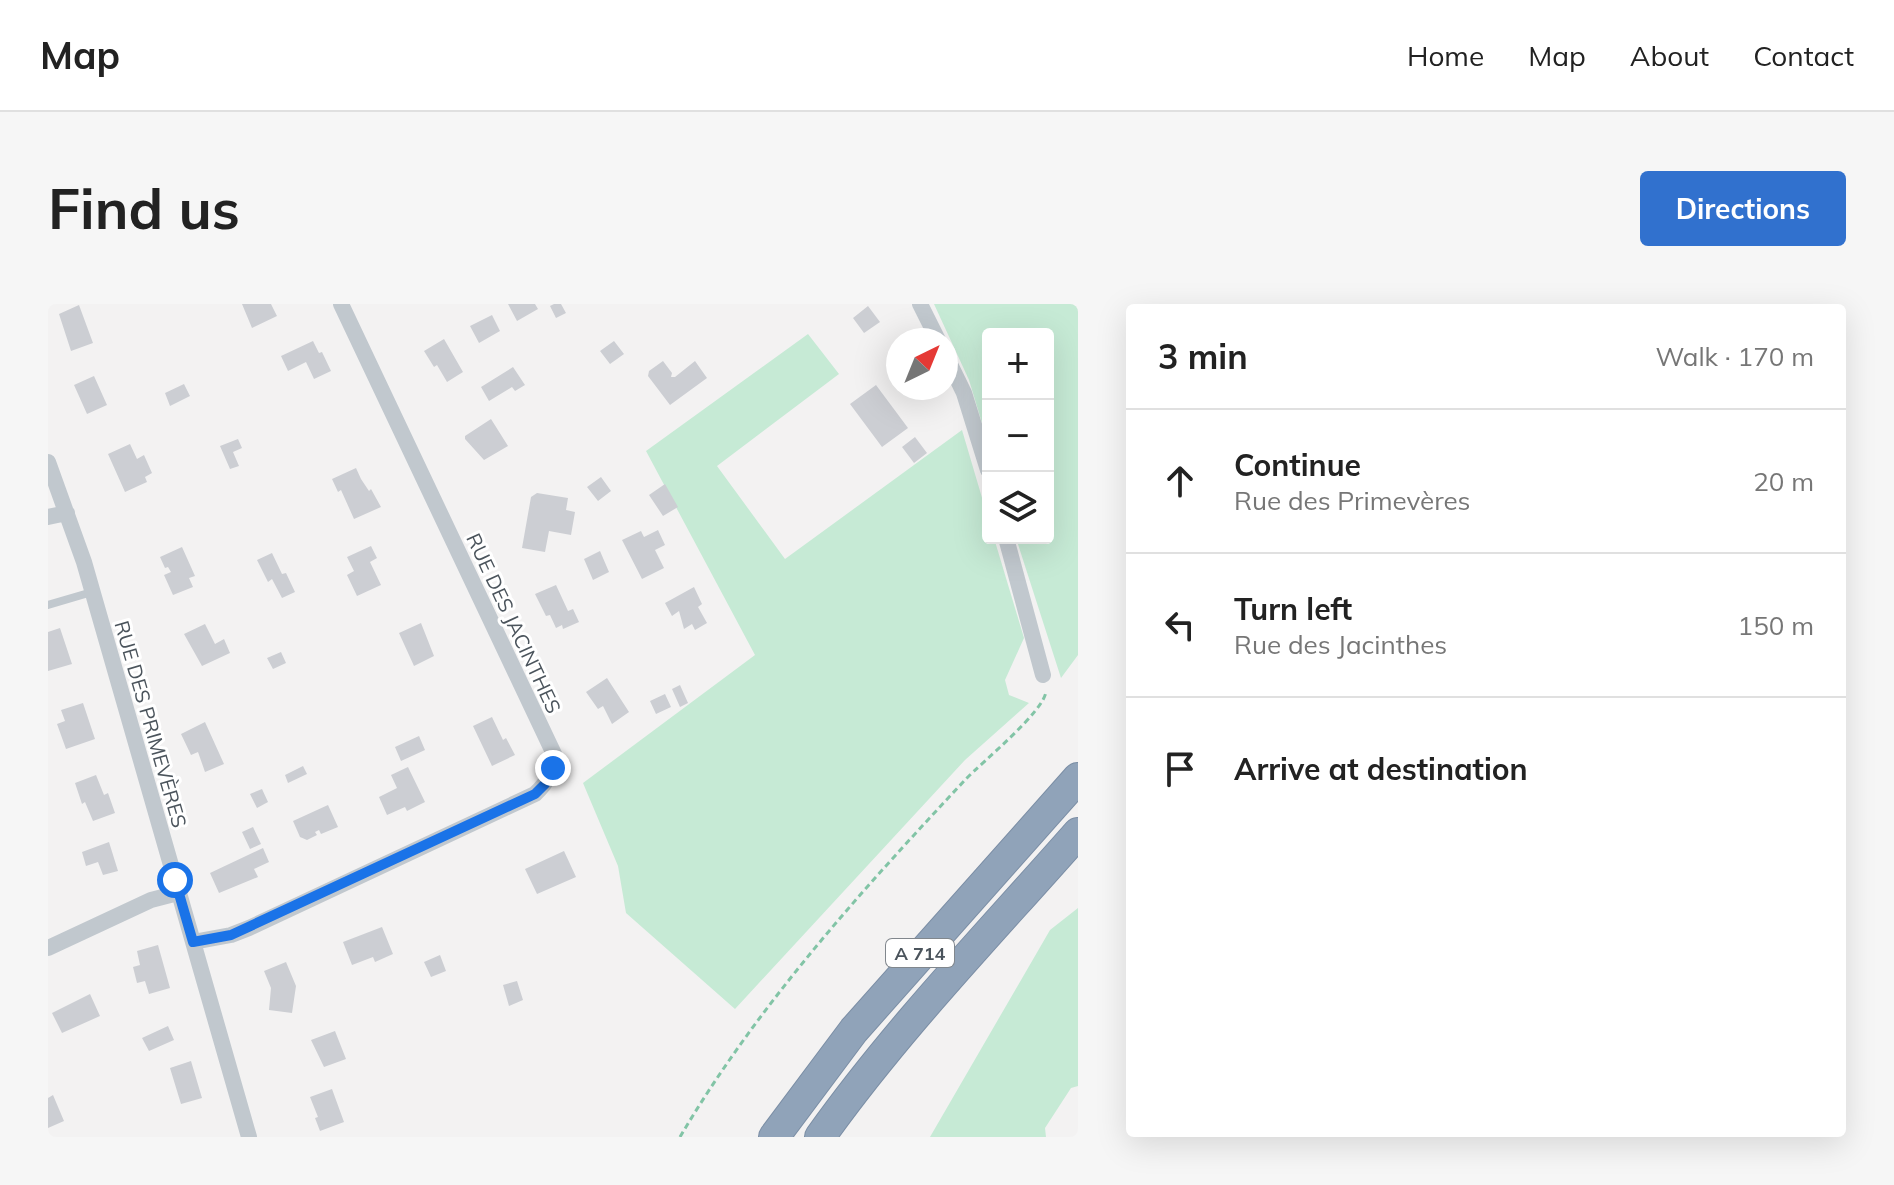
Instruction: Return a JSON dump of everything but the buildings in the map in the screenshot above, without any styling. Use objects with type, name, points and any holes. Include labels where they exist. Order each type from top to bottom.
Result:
[{"type":"highway","name":"A 714","points":[[774,1137],[854,1030],[1078,778]]},
{"type":"highway","name":"A 714","points":[[820,1137],[934,994],[1078,833]]},
{"type":"street","name":"RUE DES JACINTHES","points":[[193,942],[231,935],[249,928],[535,794],[545,784],[553,768],[554,754],[341,304]]},
{"type":"street","points":[[920,304],[932,328]]},
{"type":"street","points":[[958,381],[982,451]]},
{"type":"street","name":"RUE DES PRIMEVÈRES","points":[[48,462],[93,592],[249,1137]]},
{"type":"street","points":[[48,517],[67,513]]},
{"type":"street","points":[[1008,544],[1043,675]]},
{"type":"street","points":[[48,948],[151,900],[178,893]]},
{"type":"lane","points":[[48,605],[93,592]]},
{"type":"path","points":[[680,1137],[750,1032],[845,911],[968,777],[1044,701],[1047,694],[1043,675]]},
{"type":"green space","points":[[934,304],[1078,304],[1078,655],[1061,678],[1018,544],[1054,544],[1054,328],[982,328],[982,423],[958,356],[958,328],[945,328]]},
{"type":"green space","points":[[808,334],[839,374],[717,466],[785,559],[962,430],[982,498],[982,544],[996,544],[1024,638],[1005,680],[1009,695],[1029,703],[965,760],[735,1009],[626,913],[618,866],[583,783],[755,655],[646,451]]},
{"type":"green space","points":[[1078,908],[1078,1086],[1071,1088],[1045,1128],[1046,1137],[930,1137],[1050,930]]},
{"type":"route","points":[[175,880],[193,942],[231,935],[535,794],[545,784],[553,768]]}]
